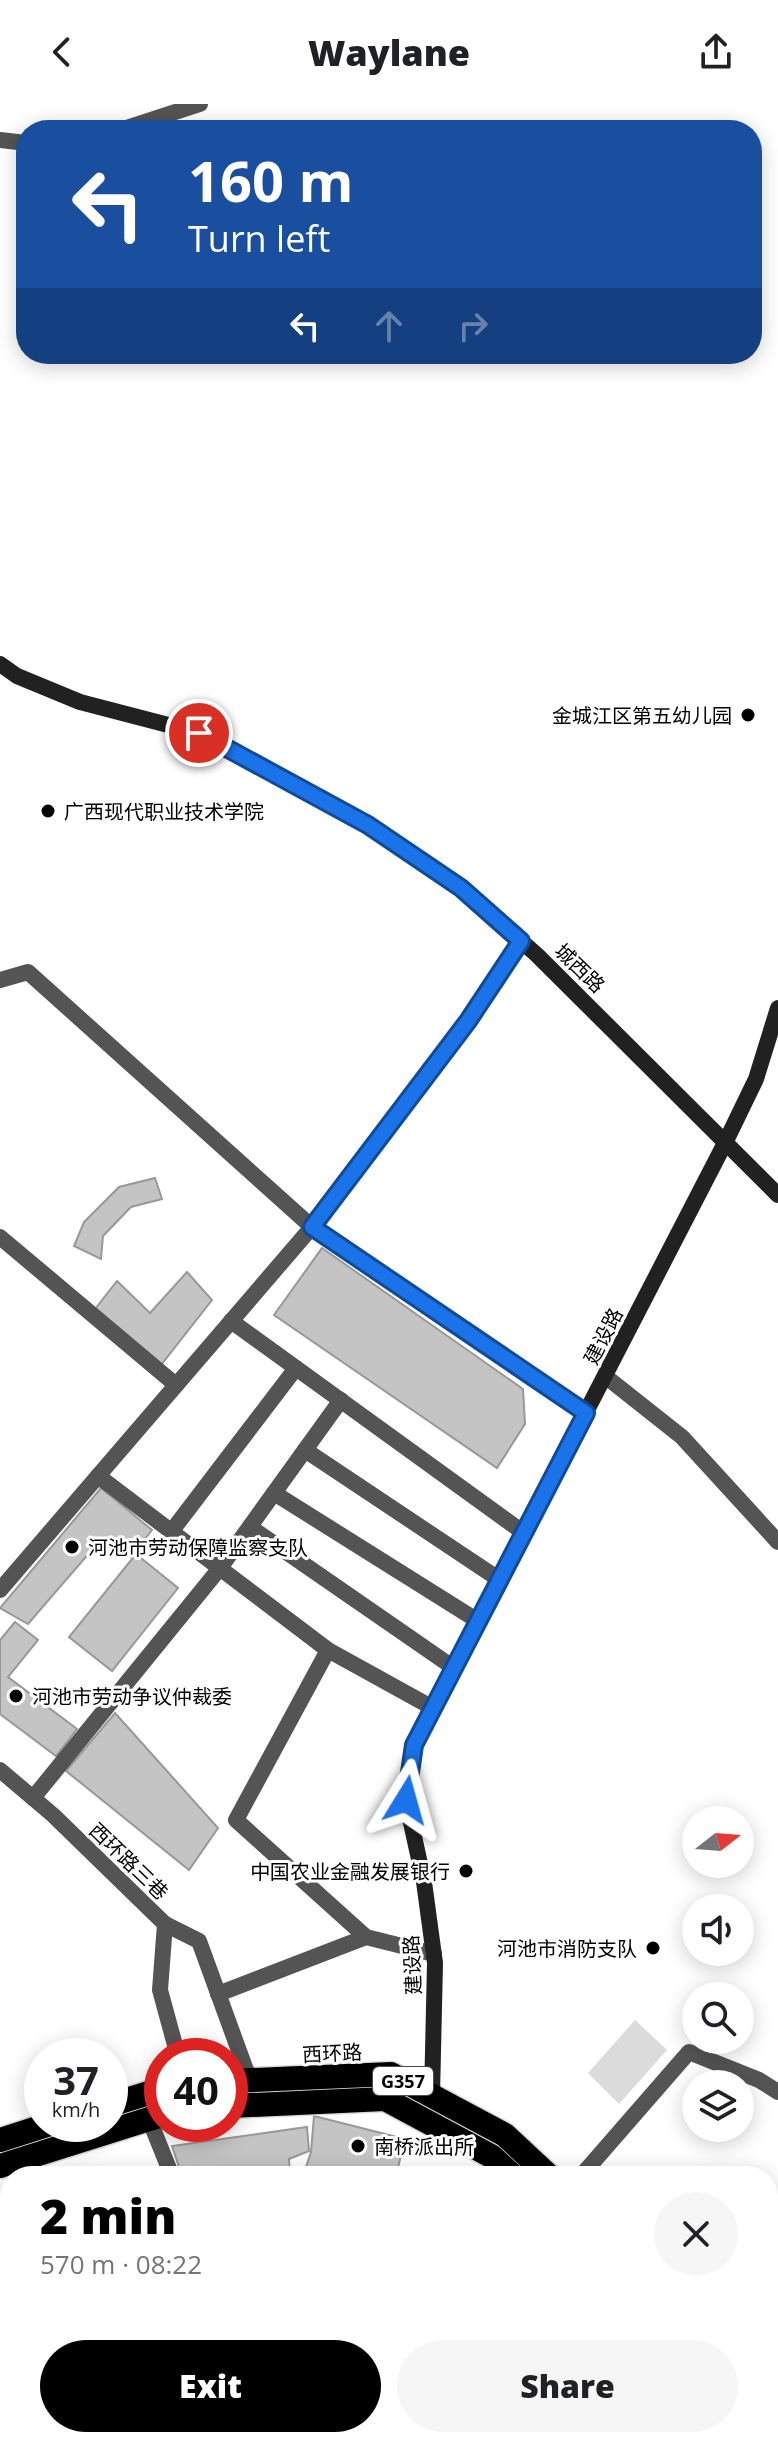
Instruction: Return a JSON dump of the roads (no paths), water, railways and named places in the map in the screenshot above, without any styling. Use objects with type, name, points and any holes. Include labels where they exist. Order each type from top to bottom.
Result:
[{"type":"highway","name":"西环路","points":[[248,2081],[391,2074],[505,2135],[538,2166]]},
{"type":"highway","name":"G357","points":[[248,2105],[385,2099],[491,2156],[502,2166]]},
{"type":"highway","points":[[0,2166],[144,2121]]},
{"type":"highway","points":[[0,2140],[24,2132]]},
{"type":"street","points":[[151,120],[200,104]]},
{"type":"street","name":"城西路","points":[[0,664],[17,676],[80,702],[199,733],[368,825],[461,888],[521,941],[778,1195]]},
{"type":"street","points":[[0,1590],[312,1227],[468,1021],[521,941]]},
{"type":"street","points":[[0,980],[28,972],[312,1227],[586,1413]]},
{"type":"street","name":"建设路","points":[[432,2096],[434,1954],[406,1800],[414,1745],[726,1141],[756,1079],[778,1008]]},
{"type":"street","points":[[2,1243],[176,1385]]},
{"type":"street","points":[[231,1321],[524,1533]]},
{"type":"street","points":[[171,1532],[296,1368]]},
{"type":"street","points":[[605,1376],[682,1437],[778,1542]]},
{"type":"street","points":[[33,1798],[220,1568],[341,1400]]},
{"type":"street","points":[[305,1450],[500,1580]]},
{"type":"street","points":[[98,1476],[328,1650],[433,1708]]},
{"type":"street","points":[[274,1493],[478,1621]]},
{"type":"street","points":[[250,1527],[454,1668]]},
{"type":"street","points":[[328,1650],[236,1820],[366,1937],[434,1954]]},
{"type":"street","name":"西环路三巷","points":[[0,1770],[165,1924],[160,1990],[173,2038]]},
{"type":"street","points":[[165,1924],[199,1941],[218,1994],[229,2038]]},
{"type":"street","points":[[218,1994],[366,1937]]},
{"type":"street","points":[[590,2166],[689,2052],[759,2080],[778,2092]]},
{"type":"street","points":[[163,2142],[169,2166]]},
{"type":"place","name":"金城江区第五幼儿园","points":[[748,715]]},
{"type":"place","name":"广西现代职业技术学院","points":[[48,811]]},
{"type":"place","name":"河池市劳动保障监察支队","points":[[72,1547]]},
{"type":"place","name":"河池市劳动争议仲裁委","points":[[16,1696]]},
{"type":"place","name":"中国农业金融发展银行","points":[[466,1871]]},
{"type":"place","name":"河池市消防支队","points":[[653,1948]]},
{"type":"place","name":"南桥派出所","points":[[358,2146]]}]
